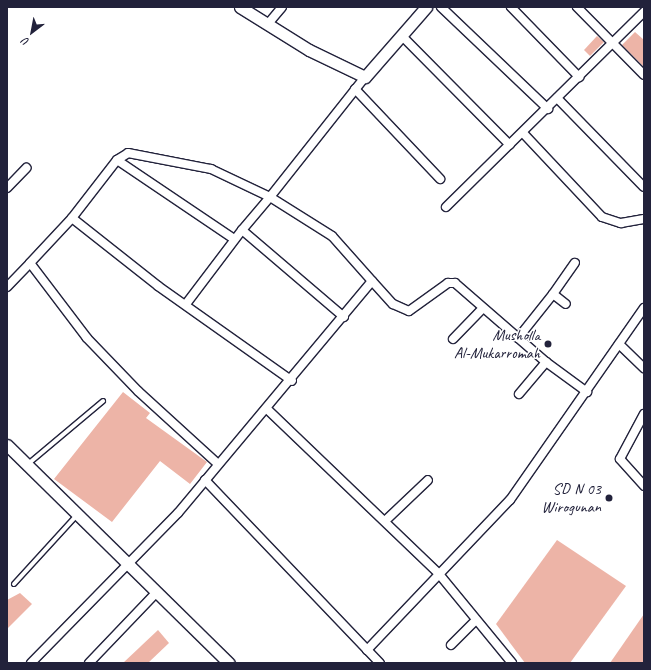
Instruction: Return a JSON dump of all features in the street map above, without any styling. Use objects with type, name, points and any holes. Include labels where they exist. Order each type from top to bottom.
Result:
[{"type":"street","points":[[240,7],[309,50],[365,77]]},
{"type":"street","points":[[267,25],[282,7]]},
{"type":"street","points":[[186,304],[234,239],[272,194],[355,89],[402,36],[425,7]]},
{"type":"street","points":[[441,7],[548,109]]},
{"type":"street","points":[[511,7],[578,77]]},
{"type":"street","points":[[577,7],[644,75]]},
{"type":"street","points":[[446,207],[548,109],[557,98],[644,12]]},
{"type":"street","points":[[402,36],[510,145]]},
{"type":"street","points":[[355,89],[440,179]]},
{"type":"street","points":[[557,98],[644,187]]},
{"type":"street","points":[[523,133],[602,217],[621,223],[644,219]]},
{"type":"street","points":[[7,287],[72,218],[117,160],[128,153],[178,160],[211,169],[272,194],[332,236],[372,281],[401,310],[416,308],[452,282],[546,362],[587,392]]},
{"type":"street","points":[[117,160],[234,239]]},
{"type":"street","points":[[7,188],[26,168]]},
{"type":"street","points":[[72,218],[186,304],[292,381]]},
{"type":"street","points":[[242,230],[344,317]]},
{"type":"street","points":[[30,263],[87,338],[138,391],[218,464]]},
{"type":"street","points":[[518,338],[553,294],[575,263]]},
{"type":"street","points":[[31,663],[131,564],[292,381],[372,281]]},
{"type":"street","points":[[553,294],[566,304]]},
{"type":"street","points":[[454,339],[483,308]]},
{"type":"street","points":[[367,650],[510,500],[643,311]]},
{"type":"street","points":[[619,344],[644,368]]},
{"type":"street","points":[[519,394],[546,362]]},
{"type":"street","points":[[267,409],[439,574],[512,663]]},
{"type":"street","points":[[644,414],[620,459],[644,486]]},
{"type":"street","points":[[7,445],[131,564],[156,593],[229,663]]},
{"type":"street","points":[[205,480],[380,663]]},
{"type":"street","points":[[385,522],[428,480]]},
{"type":"street","points":[[89,663],[156,593]]},
{"type":"street","points":[[451,645],[476,620]]},
{"type":"lane","points":[[27,464],[103,402]]},
{"type":"lane","points":[[14,584],[78,513]]},
{"type":"building","points":[[635,32],[644,40],[644,67],[622,45]]},
{"type":"building","points":[[597,36],[604,42],[590,56],[584,50]]},
{"type":"building","points":[[123,392],[150,413],[146,418],[207,462],[190,484],[160,461],[112,522],[54,479]]},
{"type":"building","points":[[557,540],[626,586],[570,663],[525,663],[496,624]]},
{"type":"building","points":[[20,593],[32,604],[7,629],[7,600]]},
{"type":"building","points":[[644,614],[644,663],[610,663]]},
{"type":"building","points":[[158,630],[169,643],[148,663],[123,663]]},
{"type":"place","name":"Musholla Al-Mukarromah","points":[[548,344]]},
{"type":"place","name":"SD N 03 Wirogunan","points":[[609,498]]}]
